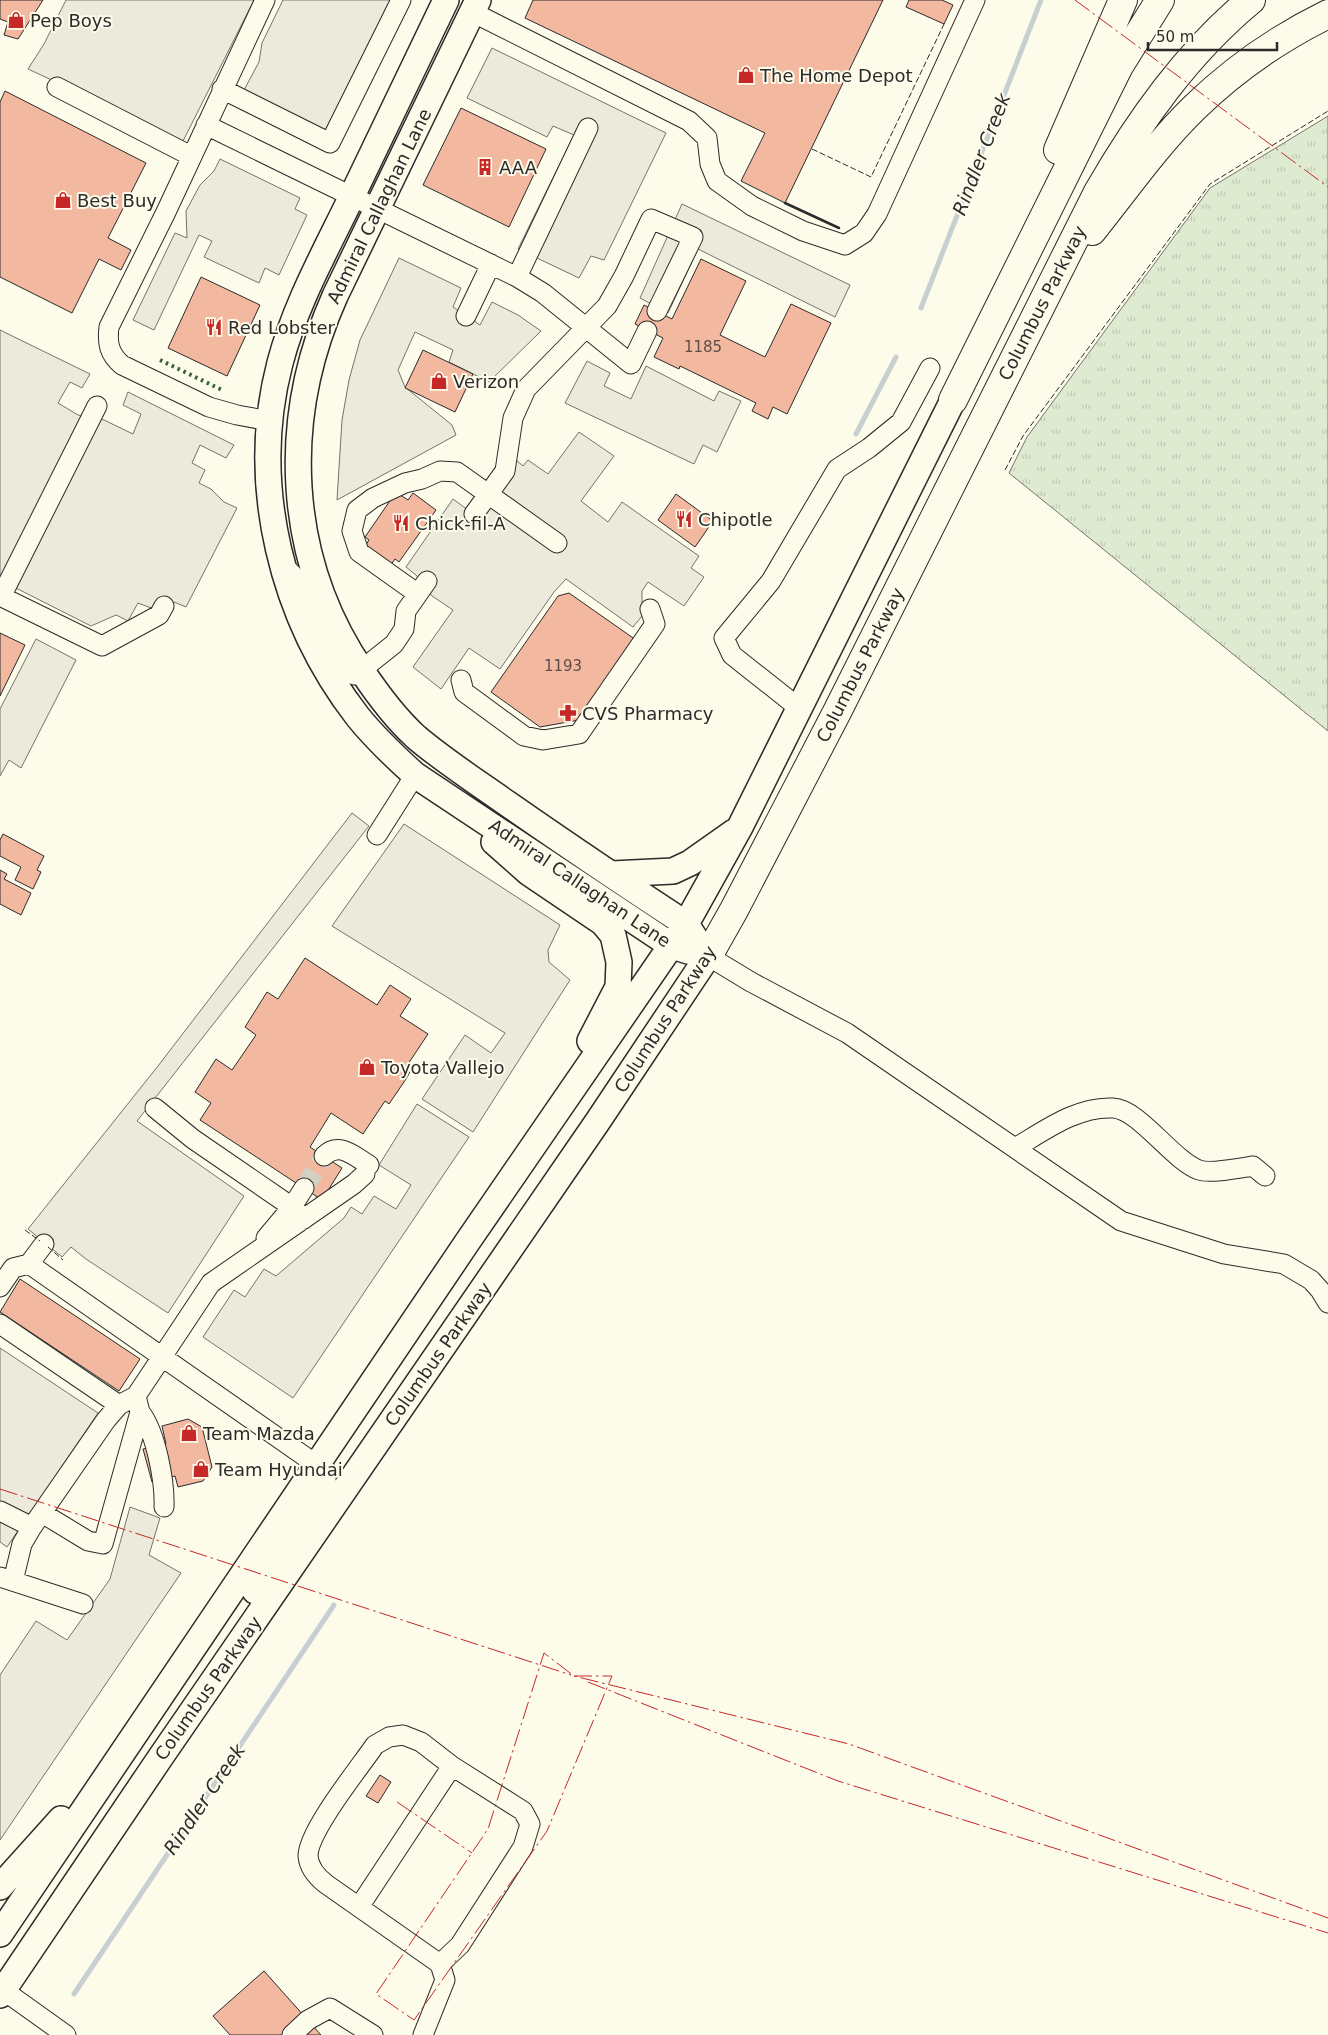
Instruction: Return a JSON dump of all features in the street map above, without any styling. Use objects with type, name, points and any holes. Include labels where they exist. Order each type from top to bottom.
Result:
[{"type":"highway","points":[[969,367],[1040,191],[1123,0]]},
{"type":"highway","name":"Columbus Parkway","points":[[953,400],[1119,66],[1160,0]]},
{"type":"highway","name":"Columbus Parkway","points":[[708,956],[734,910],[832,720],[1098,192],[1137,128],[1186,64],[1249,3]]},
{"type":"highway","points":[[1055,277],[1156,152],[1194,109],[1252,60],[1288,36],[1328,14]]},
{"type":"main road","name":"Admiral Callaghan Lane","points":[[446,0],[298,308],[280,364],[270,421],[269,476],[271,506],[282,565],[301,619],[326,670],[358,717],[375,737],[423,780],[672,946],[708,956]]},
{"type":"main road","name":"Admiral Callaghan Lane","points":[[475,6],[335,296],[316,345],[303,396],[298,448],[300,503],[310,558],[318,584],[338,632],[381,699],[416,736],[475,781],[686,924],[708,956]]},
{"type":"main road","name":"Columbus Parkway","points":[[0,1934],[686,924],[740,827],[953,400]]},
{"type":"main road","points":[[423,780],[529,873],[602,923],[614,935],[618,954],[617,989],[509,1182]]},
{"type":"main road","points":[[612,874],[673,871],[690,864],[740,827]]},
{"type":"main road","name":"Columbus Parkway","points":[[1,1990],[598,1121],[708,956]]},
{"type":"main road","points":[[208,1690],[234,1624],[323,1486],[323,1472],[317,1465]]},
{"type":"main road","points":[[0,1887],[135,1734]]},
{"type":"street","points":[[265,0],[166,212],[109,327],[107,342],[114,358],[122,366],[210,406],[236,415],[270,421]]},
{"type":"street","points":[[222,89],[330,143],[402,0]]},
{"type":"street","points":[[475,6],[689,121],[707,138],[710,164],[717,181],[752,206],[803,231],[845,245],[864,233],[877,214],[975,0]]},
{"type":"street","points":[[57,88],[191,156]]},
{"type":"street","points":[[206,125],[517,277],[542,293],[631,364],[647,330]]},
{"type":"street","points":[[517,277],[588,128]]},
{"type":"street","points":[[474,514],[504,471],[513,418],[526,389],[607,306],[624,276],[650,219],[692,237],[656,311]]},
{"type":"street","points":[[466,316],[491,264]]},
{"type":"street","points":[[799,708],[732,655],[724,638],[771,582],[837,469],[869,448],[901,422],[930,368]]},
{"type":"street","points":[[97,406],[1,597],[102,646],[159,615],[164,606]]},
{"type":"street","points":[[282,565],[300,582],[318,623],[344,672],[355,675],[394,644],[404,629],[406,611],[422,588],[359,552],[352,530],[356,510],[381,494],[440,471],[457,472],[556,543]]},
{"type":"street","points":[[461,680],[464,692],[524,736],[543,740],[579,734],[655,624],[650,609]]},
{"type":"street","points":[[377,835],[423,780]]},
{"type":"street","points":[[708,956],[751,982],[848,1032],[1121,1221],[1224,1254],[1284,1264],[1311,1280],[1328,1303]]},
{"type":"street","points":[[1015,1148],[1066,1118],[1114,1107],[1133,1116],[1179,1157],[1200,1171],[1253,1166],[1266,1176]]},
{"type":"street","points":[[155,1108],[193,1139],[298,1213]]},
{"type":"street","points":[[0,1511],[37,1520],[88,1541],[103,1544],[138,1404],[162,1356],[211,1283],[250,1256],[298,1213],[354,1184],[367,1170],[342,1148],[330,1150],[324,1156]]},
{"type":"street","points":[[298,1213],[304,1188]]},
{"type":"street","points":[[0,1287],[13,1268],[28,1264],[44,1244]]},
{"type":"street","points":[[28,1264],[317,1465]]},
{"type":"street","points":[[0,1324],[119,1405],[138,1404]]},
{"type":"street","points":[[138,1404],[148,1421],[165,1488],[164,1507]]},
{"type":"street","points":[[83,1604],[7,1579],[22,1544],[37,1520],[106,1420],[119,1405]]},
{"type":"street","points":[[423,2035],[445,1980],[440,1964],[326,1884],[314,1873],[308,1856],[314,1834],[375,1745],[389,1737],[403,1735],[421,1742],[452,1766],[523,1811],[530,1824],[522,1847],[460,1945],[440,1964]]},
{"type":"street","points":[[359,1907],[452,1766]]},
{"type":"street","points":[[1,1990],[66,2035]]},
{"type":"street","points":[[292,2035],[308,2020],[330,2008],[373,2035]]},
{"type":"green space","points":[[1328,116],[1328,731],[1009,473],[1027,437],[1210,188]]},
{"type":"shaded area","points":[[66,0],[254,0],[183,141],[28,69],[44,44]]},
{"type":"shaded area","points":[[283,0],[390,0],[325,131],[244,90],[259,62],[262,43]]},
{"type":"shaded area","points":[[492,48],[666,133],[604,260],[591,256],[579,278],[518,249],[574,135],[553,126],[547,137],[467,98]]},
{"type":"shaded area","points":[[220,159],[300,198],[295,209],[307,215],[279,275],[265,268],[259,283],[204,257],[212,241],[199,235],[154,330],[133,320],[175,233],[187,238],[186,211],[200,185],[214,171]]},
{"type":"shaded area","points":[[682,204],[850,285],[835,317],[698,249],[668,313],[640,298]]},
{"type":"shaded area","points":[[399,258],[461,288],[453,307],[480,325],[492,302],[518,315],[541,331],[489,382],[449,362],[453,350],[415,332],[398,370],[405,387],[452,425],[456,435],[337,500],[342,420],[349,380],[360,340]]},
{"type":"shaded area","points":[[0,330],[90,374],[82,388],[70,382],[58,403],[78,415],[104,420],[133,434],[141,414],[123,405],[128,392],[234,445],[226,458],[200,445],[192,463],[205,470],[199,483],[211,489],[224,502],[237,508],[186,607],[174,602],[151,608],[138,603],[128,621],[116,615],[91,626],[0,580]]},
{"type":"shaded area","points":[[587,361],[610,373],[604,386],[631,399],[646,366],[714,401],[719,391],[741,401],[717,452],[703,445],[694,464],[565,403]]},
{"type":"shaded area","points":[[579,432],[614,456],[581,501],[608,522],[622,502],[699,556],[691,568],[704,577],[684,606],[648,582],[642,591],[642,616],[633,627],[566,579],[554,592],[500,669],[469,648],[441,689],[413,667],[453,610],[432,596],[416,575],[406,567],[453,499],[476,516],[515,459],[523,466],[528,460],[548,474]]},
{"type":"shaded area","points":[[36,639],[76,660],[21,768],[9,760],[0,776],[0,709]]},
{"type":"shaded area","points":[[352,813],[369,826],[137,1121],[244,1196],[168,1313],[71,1247],[62,1257],[28,1229],[158,1066]]},
{"type":"shaded area","points":[[404,824],[560,925],[548,950],[549,962],[570,980],[473,1132],[422,1099],[465,1035],[491,1053],[505,1033],[332,926]]},
{"type":"shaded area","points":[[417,1104],[469,1137],[293,1398],[203,1337],[234,1290],[245,1297],[264,1269],[276,1276],[344,1218],[351,1207],[362,1214],[374,1196],[396,1209],[411,1185],[379,1165]]},
{"type":"shaded area","points":[[0,1348],[98,1413],[7,1547],[0,1542]]},
{"type":"shaded area","points":[[130,1507],[160,1518],[149,1555],[181,1573],[0,1840],[0,1675],[36,1621],[67,1640],[110,1579]]},
{"type":"building","name":"Pep Boys","points":[[0,0],[43,0],[18,39],[4,35],[8,22],[0,19]]},
{"type":"building","name":"The Home Depot","points":[[533,0],[883,0],[785,203],[741,181],[765,133],[525,18]]},
{"type":"building","points":[[909,0],[942,0],[953,5],[944,24],[906,7]]},
{"type":"building","name":"Best Buy","points":[[5,91],[146,163],[108,238],[131,250],[121,270],[99,259],[72,313],[0,277],[0,102]]},
{"type":"building","name":"AAA","points":[[461,108],[546,149],[509,227],[423,185]]},
{"type":"building","points":[[701,259],[746,281],[720,335],[765,357],[791,304],[831,323],[787,414],[773,407],[768,419],[752,411],[756,403],[680,366],[679,369],[654,357],[663,338],[635,324],[644,305],[672,319]]},
{"type":"building","name":"Red Lobster","points":[[201,277],[260,305],[227,376],[168,348]]},
{"type":"building","name":"Verizon","points":[[423,350],[473,374],[455,412],[405,388]]},
{"type":"building","name":"Chick-fil-A","points":[[396,492],[408,500],[413,493],[436,510],[399,562],[395,559],[390,566],[364,548],[369,540],[365,537]]},
{"type":"building","points":[[676,494],[713,521],[695,547],[658,520]]},
{"type":"building","name":"CVS Pharmacy","points":[[569,593],[636,640],[579,720],[540,727],[491,692],[558,596]]},
{"type":"building","points":[[0,633],[25,645],[0,696]]},
{"type":"building","points":[[3,834],[44,856],[37,870],[41,872],[33,889],[15,880],[21,867],[0,856],[0,840]]},
{"type":"building","points":[[0,870],[7,874],[4,879],[31,893],[21,915],[0,904]]},
{"type":"building","points":[[305,958],[377,1005],[390,985],[411,999],[400,1016],[428,1034],[406,1067],[411,1070],[406,1079],[389,1104],[385,1101],[363,1134],[331,1113],[310,1147],[342,1168],[322,1200],[200,1120],[211,1103],[195,1092],[216,1059],[232,1070],[256,1035],[245,1027],[267,992],[278,999]]},
{"type":"building","points":[[20,1279],[140,1359],[119,1391],[0,1312]]},
{"type":"building","points":[[188,1419],[202,1427],[212,1467],[203,1481],[178,1487],[175,1476],[152,1482],[143,1449],[166,1444],[162,1426]]},
{"type":"building","points":[[380,1775],[391,1782],[378,1803],[366,1796]]},
{"type":"building","points":[[264,1971],[321,2035],[230,2035],[213,2016]]},
{"type":"waterway","name":"Rindler Creek","points":[[921,308],[1041,0]]},
{"type":"waterway","name":"Rindler Creek","points":[[856,434],[896,357]]},
{"type":"waterway","name":"Rindler Creek","points":[[74,1994],[334,1605]]},
{"type":"tunnel","points":[[304,1188],[324,1156]]},
{"type":"hedge","points":[[160,360],[222,390]]},
{"type":"fence","points":[[812,149],[871,177],[945,22]]},
{"type":"fence","points":[[1005,470],[1023,436],[1210,184],[1328,111]]},
{"type":"fence","points":[[25,1230],[40,1241]]},
{"type":"fence","points":[[48,1247],[63,1260]]},
{"type":"wall","points":[[785,203],[839,228]]},
{"type":"power","points":[[1075,0],[1328,187]]},
{"type":"power","points":[[0,1489],[571,1675]]},
{"type":"power","points":[[574,1676],[612,1676],[547,1831],[414,2020],[376,1994],[488,1829],[544,1653],[574,1676],[849,1744],[1328,1918]]},
{"type":"power","points":[[588,1682],[838,1781],[1328,1933]]},
{"type":"power","points":[[397,1802],[472,1853]]},
{"type":"place","name":"Pep Boys","points":[[16,20]]},
{"type":"place","name":"The Home Depot","points":[[746,75]]},
{"type":"place","name":"AAA","points":[[485,167]]},
{"type":"place","name":"Best Buy","points":[[63,200]]},
{"type":"place","name":"Red Lobster","points":[[214,327]]},
{"type":"place","name":"Verizon","points":[[439,381]]},
{"type":"place","name":"Chipotle","points":[[684,519]]},
{"type":"place","name":"Chick-fil-A","points":[[401,523]]},
{"type":"place","name":"CVS Pharmacy","points":[[568,713]]},
{"type":"place","name":"Toyota Vallejo","points":[[367,1067]]},
{"type":"place","name":"Team Mazda","points":[[189,1433]]},
{"type":"place","name":"Team Hyundai","points":[[201,1469]]}]
